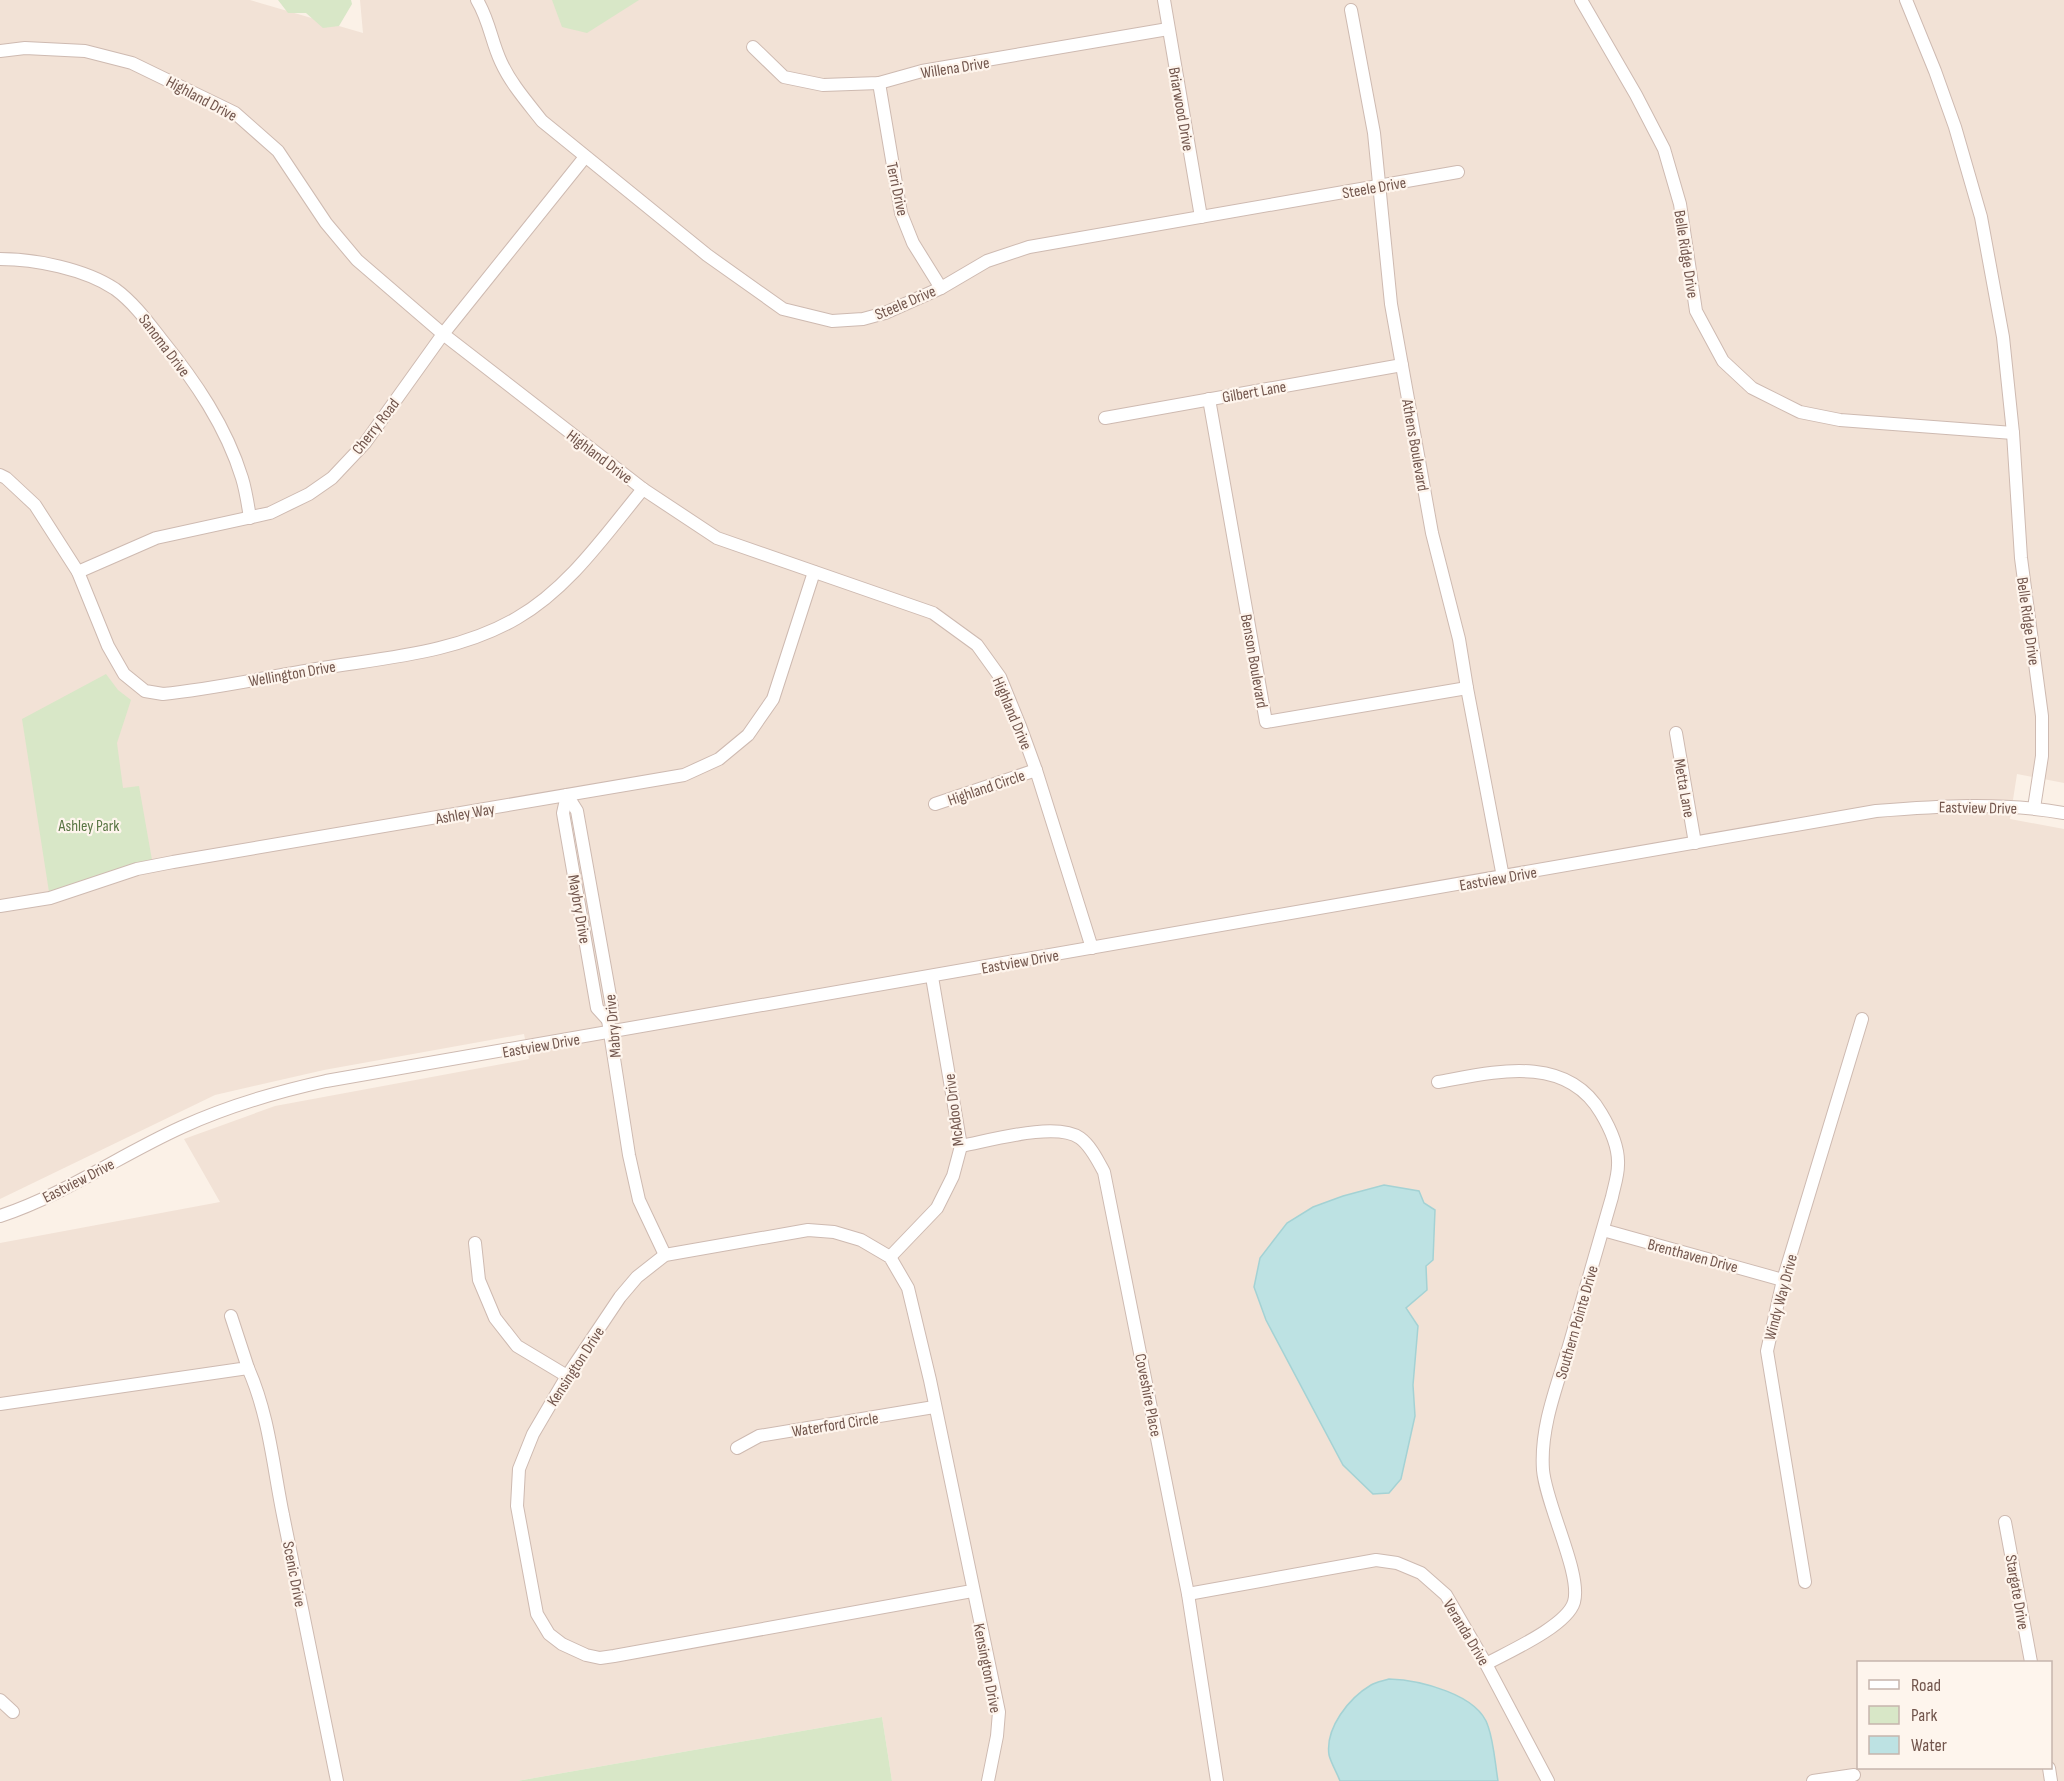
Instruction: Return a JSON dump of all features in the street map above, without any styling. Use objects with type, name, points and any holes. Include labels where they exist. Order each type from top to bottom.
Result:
[{"type":"street","name":"Steele Drive","points":[[477,0],[486,16],[501,63],[522,96],[542,121],[707,255],[783,309],[831,321],[863,319],[885,313],[940,288],[987,261],[1029,247],[1458,172]]},
{"type":"street","name":"Briarwood Drive","points":[[1164,0],[1201,217]]},
{"type":"street","name":"Belle Ridge Drive","points":[[1581,0],[1636,95],[1664,149],[1680,204],[1696,312],[1723,361],[1752,388],[1800,412],[1840,420],[2013,433]]},
{"type":"street","name":"Belle Ridge Drive","points":[[1906,0],[1955,127],[1981,217],[2003,337],[2013,433],[2021,558],[2042,716],[2042,756],[2034,808]]},
{"type":"street","name":"Athens Boulevard","points":[[1351,10],[1374,133],[1391,304],[1432,533],[1459,639],[1503,877]]},
{"type":"street","name":"Willena Drive","points":[[753,47],[784,77],[823,85],[879,83],[922,71],[1168,29]]},
{"type":"street","name":"Highland Drive","points":[[0,51],[25,48],[86,51],[132,63],[235,113],[278,151],[326,223],[357,260],[443,334],[643,489],[717,538],[933,613],[977,645],[1000,676],[1036,770],[1092,948]]},
{"type":"street","name":"Terri Drive","points":[[879,83],[901,213],[913,243],[940,288]]},
{"type":"street","name":"Cherry Road","points":[[78,572],[156,538],[250,518],[290,505],[332,477],[365,443],[443,334],[585,157]]},
{"type":"street","name":"Sanoma Drive","points":[[0,260],[39,262],[85,274],[114,288],[138,310],[210,406],[226,437],[242,478],[250,518]]},
{"type":"street","name":"Gilbert Lane","points":[[1105,418],[1402,365]]},
{"type":"street","name":"Benson Boulevard","points":[[1209,399],[1266,722],[1467,688]]},
{"type":"street","name":"Wellington Drive","points":[[0,475],[35,505],[78,572],[108,646],[124,674],[145,691],[163,694],[414,652],[466,641],[517,618],[546,597],[576,571],[643,489]]},
{"type":"street","name":"Ashley Way","points":[[0,906],[50,898],[137,870],[173,862],[684,775],[719,759],[748,735],[772,699],[814,572]]},
{"type":"street","name":"Metta Lane","points":[[1676,734],[1695,843]]},
{"type":"street","name":"Highland Circle","points":[[936,804],[1036,770]]},
{"type":"street","name":"Maybry Drive","points":[[567,795],[562,813],[595,997],[597,1008],[609,1026]]},
{"type":"street","name":"Eastview Drive","points":[[0,1216],[55,1193],[181,1127],[265,1095],[609,1026],[932,977],[1876,811],[1935,806],[2034,808],[2064,813]]},
{"type":"street","name":"McAdoo Drive","points":[[890,1257],[937,1209],[953,1176],[960,1146],[932,977]]},
{"type":"street","name":"Windy Way Drive","points":[[1805,1582],[1767,1351],[1783,1280],[1862,1019]]},
{"type":"street","name":"Mabry Drive","points":[[609,1026],[629,1155],[639,1200],[665,1256]]},
{"type":"street","name":"Southern Pointe Drive","points":[[1438,1082],[1491,1072],[1521,1071],[1548,1073],[1576,1084],[1594,1100],[1613,1138],[1618,1164],[1603,1230],[1546,1425],[1544,1470],[1552,1508],[1574,1578],[1574,1602],[1564,1618],[1540,1635],[1486,1664]]},
{"type":"street","name":"Coveshire Place","points":[[960,1146],[1039,1131],[1062,1131],[1081,1138],[1092,1151],[1104,1172],[1188,1594],[1217,1781]]},
{"type":"street","name":"Kensington Drive","points":[[972,1591],[614,1656],[600,1658],[574,1651],[549,1634],[537,1614],[517,1506],[519,1468],[533,1434],[567,1376],[620,1297],[637,1276],[665,1256],[808,1230],[834,1232],[861,1240],[890,1257],[908,1287],[930,1380],[972,1591],[999,1712],[997,1736],[988,1781]]},
{"type":"street","name":"Brenthaven Drive","points":[[1603,1230],[1783,1280]]},
{"type":"street","points":[[475,1243],[479,1280],[495,1318],[517,1346],[567,1376]]},
{"type":"street","name":"Scenic Drive","points":[[231,1316],[264,1412],[337,1781]]},
{"type":"street","points":[[0,1404],[248,1368]]},
{"type":"street","name":"Waterford Circle","points":[[737,1448],[759,1436],[934,1407]]},
{"type":"street","name":"Stargate Drive","points":[[2005,1522],[2031,1661]]},
{"type":"street","name":"Veranda Drive","points":[[1188,1594],[1376,1560],[1397,1563],[1421,1573],[1446,1595],[1486,1664],[1548,1781]]},
{"type":"street","points":[[0,1700],[13,1712]]},
{"type":"street","points":[[1813,1781],[1854,1775]]},
{"type":"shaded area","points":[[0,0],[250,0],[363,33],[360,0],[2064,0],[2064,783],[2017,774],[2010,819],[2064,829],[2064,1781],[892,1781],[882,1717],[517,1781],[0,1781],[0,1243],[220,1202],[184,1139],[275,1106],[529,1059],[524,1034],[324,1070],[215,1095],[0,1199]]},
{"type":"green space","points":[[278,0],[351,0],[352,4],[339,26],[323,28],[306,13],[288,13]]},
{"type":"green space","points":[[552,0],[639,0],[587,33],[562,27]]},
{"type":"green space","name":"Ashley Park","points":[[106,674],[118,690],[131,700],[117,743],[123,788],[139,786],[152,860],[49,892],[22,719]]},
{"type":"green space","points":[[882,1717],[892,1781],[517,1781]]},
{"type":"water","points":[[1384,1185],[1419,1191],[1424,1203],[1435,1210],[1433,1260],[1426,1266],[1427,1290],[1406,1308],[1418,1326],[1413,1385],[1415,1416],[1401,1479],[1389,1493],[1373,1494],[1343,1465],[1266,1320],[1254,1287],[1260,1258],[1287,1223],[1313,1207]]},
{"type":"water","points":[[1389,1679],[1431,1686],[1460,1697],[1473,1705],[1488,1726],[1498,1781],[1340,1781],[1329,1755],[1331,1734],[1335,1724],[1347,1706],[1363,1691],[1373,1684]]}]
